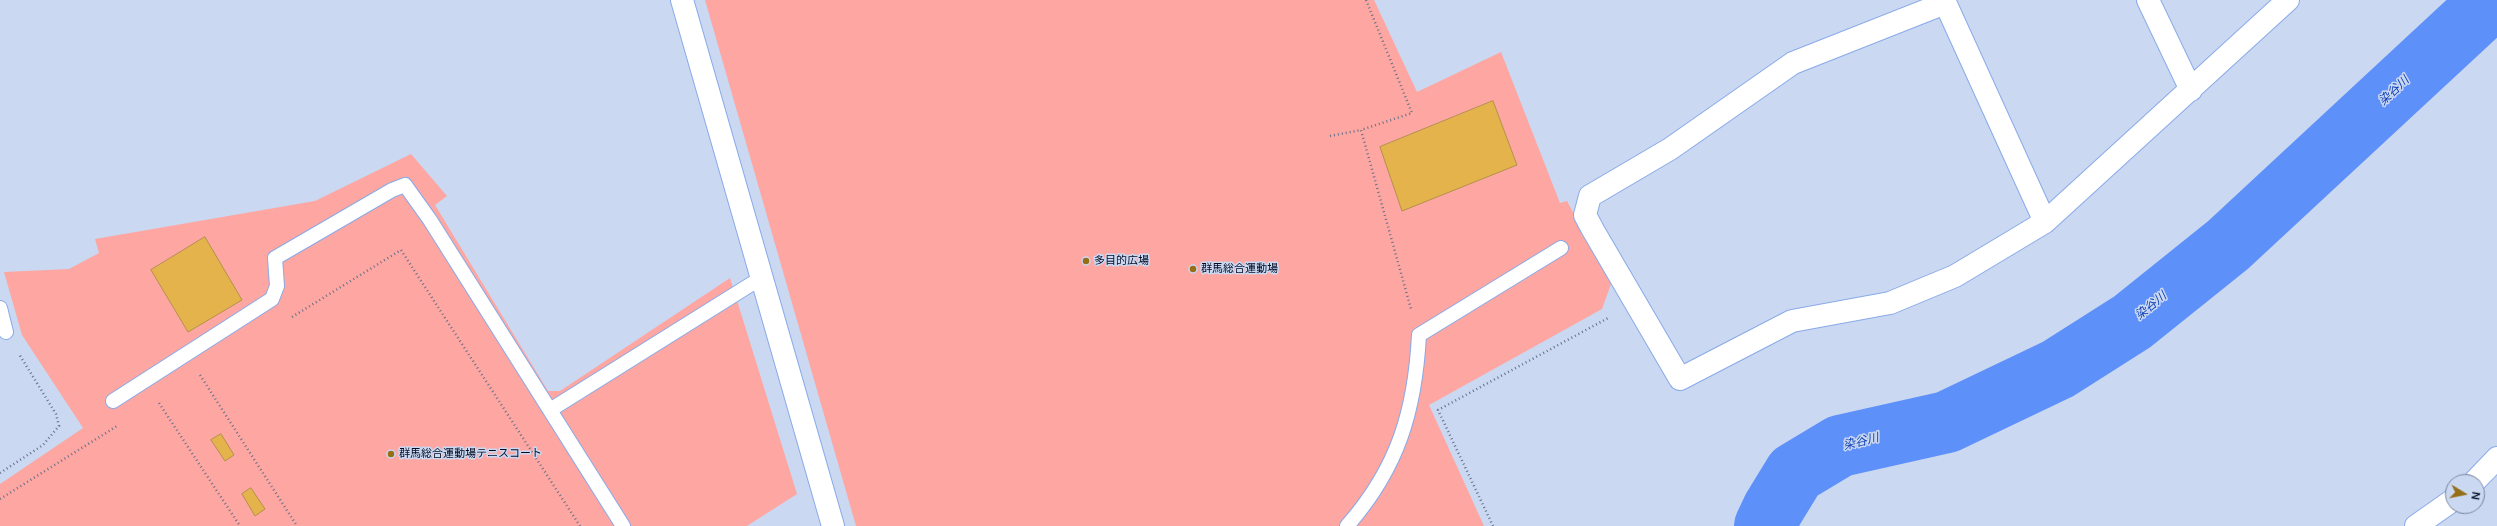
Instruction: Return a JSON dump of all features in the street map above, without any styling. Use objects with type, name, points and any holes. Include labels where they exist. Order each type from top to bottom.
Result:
[{"type":"street","points":[[682,0],[833,526]]},
{"type":"street","points":[[2148,0],[2191,90]]},
{"type":"street","points":[[2045,222],[1944,2],[1793,63],[1670,149],[1590,196],[1585,215],[1680,379],[1792,321],[1890,302],[1955,276],[2045,222],[2288,0]]},
{"type":"street","points":[[2482,474],[2497,458]]},
{"type":"street","points":[[2416,526],[2445,506]]},
{"type":"lane","points":[[113,401],[272,300],[277,286],[276,258],[392,190],[405,185],[434,226],[623,526]]},
{"type":"lane","points":[[1346,526],[1362,508],[1380,481],[1398,447],[1417,373],[1418,335],[1561,248]]},
{"type":"lane","points":[[550,410],[761,278]]},
{"type":"lane","points":[[0,308],[6,332]]},
{"type":"path","points":[[1330,136],[1361,130],[1412,113],[1366,0]]},
{"type":"path","points":[[1361,130],[1418,335]]},
{"type":"path","points":[[286,321],[401,250],[580,526]]},
{"type":"path","points":[[1493,526],[1438,410],[1611,317],[1622,279]]},
{"type":"path","points":[[0,473],[43,445],[59,426],[56,414],[6,332]]},
{"type":"path","points":[[194,379],[205,372]]},
{"type":"path","points":[[200,375],[297,526]]},
{"type":"path","points":[[151,405],[164,397]]},
{"type":"path","points":[[158,401],[240,526]]},
{"type":"path","points":[[0,499],[119,425]]},
{"type":"shaded area","name":"群馬総合運動場","points":[[705,0],[1374,0],[1417,92],[1501,52],[1560,203],[1567,201],[1611,284],[1602,309],[1429,405],[1484,526],[856,526]]},
{"type":"shaded area","points":[[411,154],[447,196],[435,205],[548,391],[560,391],[730,278],[797,494],[747,526],[0,526],[0,484],[83,428],[22,335],[4,272],[69,269],[99,253],[95,239],[315,201]]},
{"type":"building","points":[[1493,101],[1517,165],[1402,211],[1380,147]]},
{"type":"building","points":[[205,237],[242,300],[188,332],[151,270]]},
{"type":"building","points":[[221,434],[234,455],[225,461],[211,440]]},
{"type":"building","points":[[251,488],[265,509],[255,516],[242,494]]},
{"type":"waterway","name":"染谷川","points":[[1765,526],[1773,509],[1795,473],[1840,446],[1947,422],[2058,369],[2132,322],[2228,245],[2492,0]]},
{"type":"place","name":"多目的広場","points":[[1086,261]]},
{"type":"place","name":"群馬総合運動場","points":[[1193,269]]},
{"type":"place","name":"群馬総合運動場テニスコート","points":[[391,454]]}]
